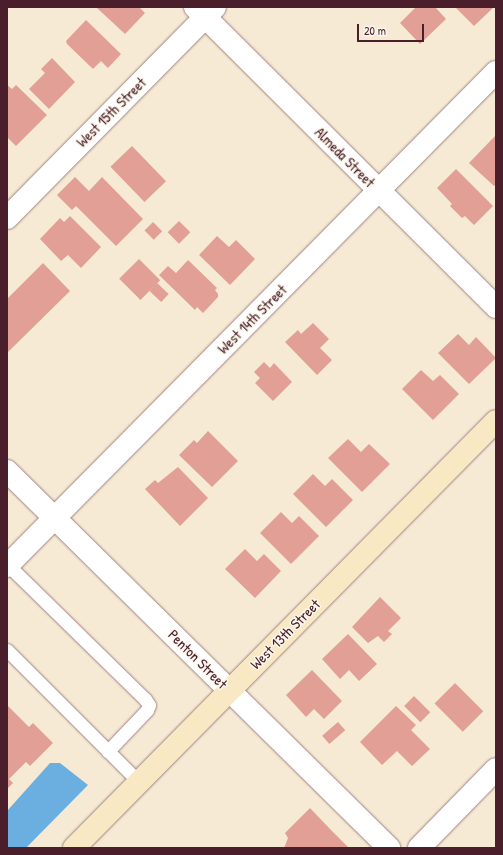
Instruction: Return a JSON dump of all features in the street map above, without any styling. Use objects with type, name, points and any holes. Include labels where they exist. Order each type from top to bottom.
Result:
[{"type":"street","name":"Almeda Street","points":[[205,10],[379,191],[496,307]]},
{"type":"street","name":"West 15th Street","points":[[7,218],[205,10]]},
{"type":"street","name":"West 14th Street","points":[[8,566],[496,72]]},
{"type":"street","name":"West 13th Street","points":[[74,848],[496,421]]},
{"type":"street","name":"Penton Street","points":[[7,471],[389,848]]},
{"type":"street","points":[[419,848],[496,769]]},
{"type":"lane","points":[[8,566],[146,699],[149,705],[147,710],[108,751]]},
{"type":"lane","points":[[7,650],[139,782]]},
{"type":"water","points":[[50,763],[60,763],[88,785],[26,848],[7,848],[7,811]]},
{"type":"building","points":[[96,7],[139,7],[145,13],[125,34]]},
{"type":"building","points":[[416,7],[435,7],[446,19],[420,44],[400,23]]},
{"type":"building","points":[[455,7],[494,7],[474,26]]},
{"type":"building","points":[[86,20],[121,54],[108,68],[101,61],[93,69],[67,44],[66,41]]},
{"type":"building","points":[[52,58],[75,82],[49,109],[29,89],[45,73],[41,69]]},
{"type":"building","points":[[7,85],[12,89],[16,85],[47,115],[16,146],[7,137]]},
{"type":"building","points":[[495,136],[496,184],[494,186],[469,163]]},
{"type":"building","points":[[132,146],[166,181],[144,202],[110,167]]},
{"type":"building","points":[[456,169],[493,206],[474,225],[465,216],[462,218],[450,206],[452,204],[437,188]]},
{"type":"building","points":[[75,177],[89,191],[102,177],[143,219],[116,246],[76,206],[72,210],[57,195]]},
{"type":"building","points":[[70,216],[101,247],[81,268],[68,255],[61,261],[40,239],[60,218],[64,222]]},
{"type":"building","points":[[179,221],[190,232],[179,244],[168,232]]},
{"type":"building","points":[[153,222],[162,231],[154,240],[145,230]]},
{"type":"building","points":[[217,236],[229,247],[236,240],[255,259],[230,285],[199,255]]},
{"type":"building","points":[[139,259],[160,280],[140,300],[119,279]]},
{"type":"building","points":[[188,260],[217,288],[215,290],[218,297],[203,313],[197,307],[195,310],[159,275],[168,266],[176,273]]},
{"type":"building","points":[[43,263],[70,291],[7,353],[7,299]]},
{"type":"building","points":[[157,283],[169,294],[161,302],[149,291]]},
{"type":"building","points":[[313,323],[329,339],[320,348],[332,360],[317,375],[285,342],[298,330],[301,334]]},
{"type":"building","points":[[458,334],[469,345],[476,337],[496,358],[469,384],[438,353]]},
{"type":"building","points":[[264,362],[270,368],[274,363],[292,382],[273,401],[255,383],[260,378],[254,372]]},
{"type":"building","points":[[421,370],[433,381],[440,375],[459,394],[433,420],[402,389]]},
{"type":"building","points":[[208,431],[238,461],[212,487],[179,455],[194,440],[197,443]]},
{"type":"building","points":[[348,439],[361,452],[369,444],[390,464],[362,492],[328,458]]},
{"type":"building","points":[[178,467],[208,498],[180,526],[145,489],[155,480],[158,483]]},
{"type":"building","points":[[313,474],[325,486],[332,479],[353,500],[326,527],[293,494]]},
{"type":"building","points":[[281,512],[292,523],[299,516],[319,536],[291,564],[260,533]]},
{"type":"building","points":[[245,549],[257,561],[264,554],[281,571],[255,598],[225,569]]},
{"type":"building","points":[[380,597],[401,618],[388,631],[392,634],[384,642],[378,636],[368,643],[352,627]]},
{"type":"building","points":[[348,634],[377,664],[359,681],[349,670],[340,679],[322,659]]},
{"type":"building","points":[[312,670],[342,701],[324,719],[314,709],[306,717],[286,695]]},
{"type":"building","points":[[455,683],[483,711],[463,732],[434,704]]},
{"type":"building","points":[[414,696],[430,712],[420,722],[404,706]]},
{"type":"building","points":[[7,705],[29,727],[33,723],[53,743],[30,766],[26,762],[9,779],[13,783],[7,789]]},
{"type":"building","points":[[396,706],[416,725],[411,730],[430,749],[412,766],[397,751],[382,765],[360,742]]},
{"type":"building","points":[[338,722],[345,730],[329,744],[322,736]]},
{"type":"building","points":[[310,808],[349,848],[284,848],[288,838],[285,833]]}]
